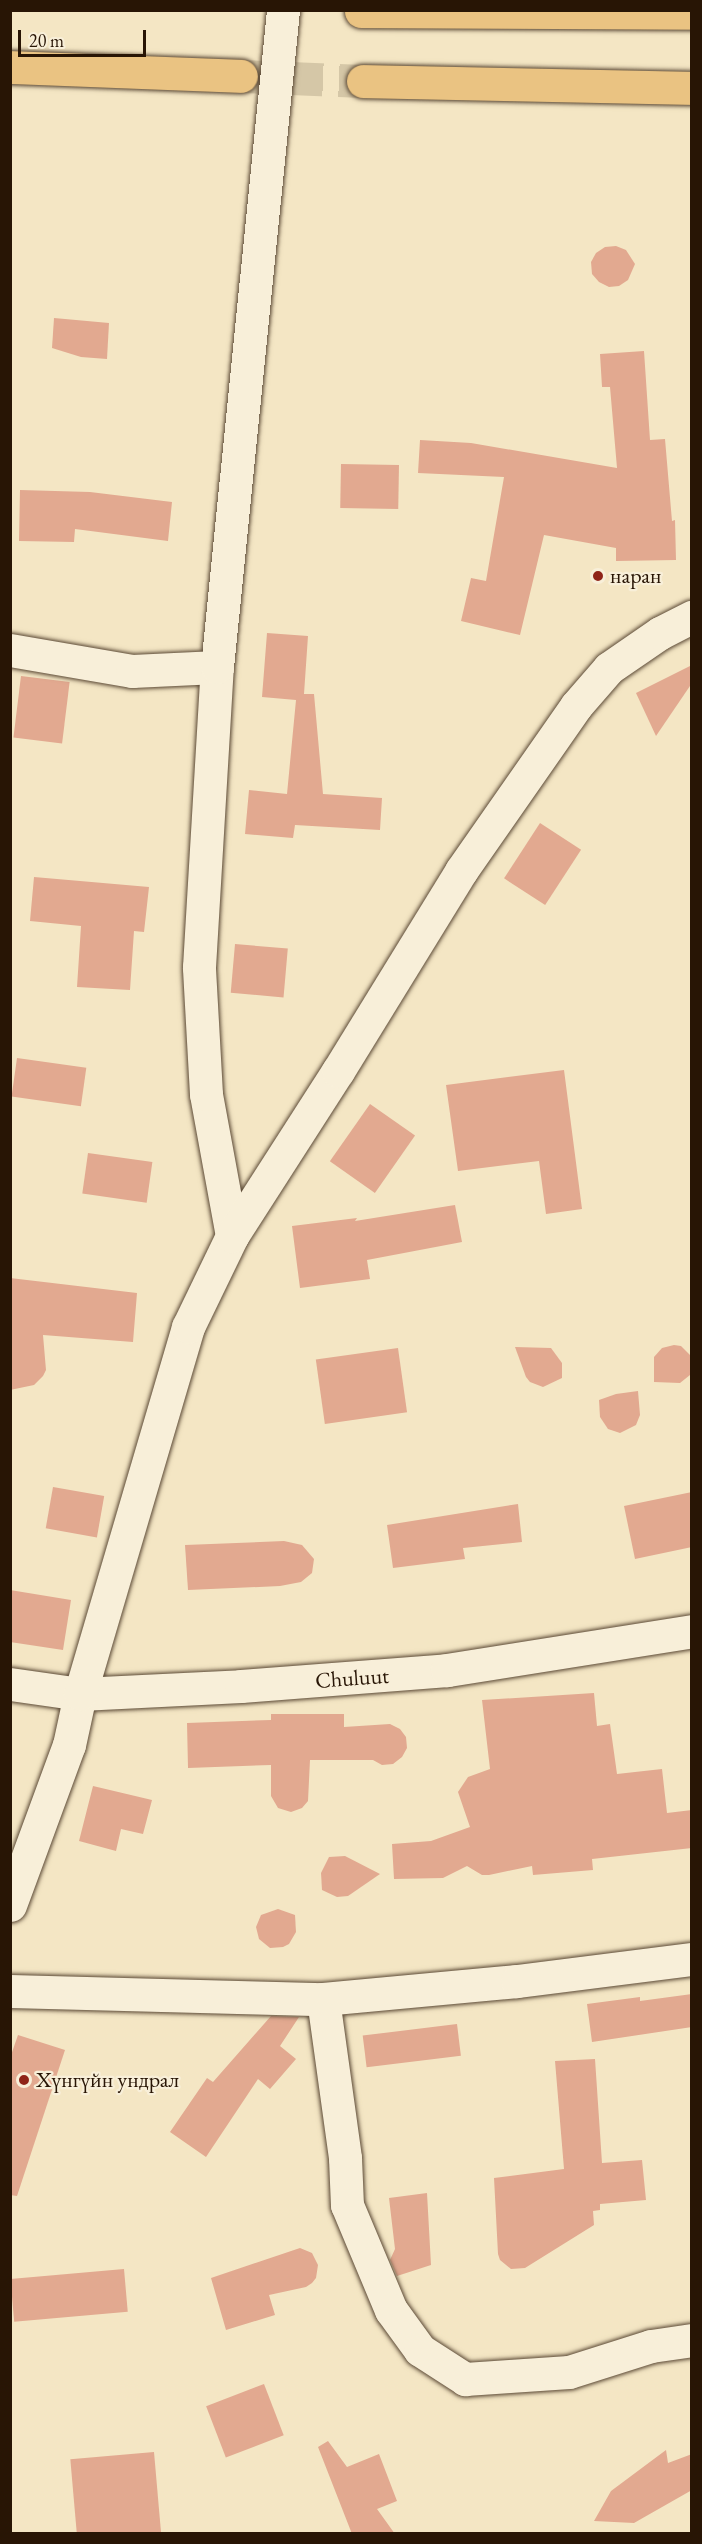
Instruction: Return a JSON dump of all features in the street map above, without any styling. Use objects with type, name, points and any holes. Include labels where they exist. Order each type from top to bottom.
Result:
[{"type":"main road","points":[[361,11],[692,13]]},
{"type":"main road","points":[[10,67],[241,76]]},
{"type":"main road","points":[[363,81],[692,88]]},
{"type":"street","points":[[232,1236],[206,1094],[199,967],[217,667],[283,10]]},
{"type":"street","points":[[10,1905],[69,1746],[80,1694],[188,1327],[232,1236],[338,1071],[461,871],[576,706],[609,668],[660,633],[692,617]]},
{"type":"street","points":[[10,650],[132,671],[217,667]]},
{"type":"street","name":"Chuluut","points":[[10,1684],[80,1694],[241,1686],[447,1670],[692,1631]]},
{"type":"street","points":[[10,1991],[323,1999],[517,1981],[692,1959]]},
{"type":"street","points":[[323,1999],[345,2158],[347,2205],[391,2310],[420,2350],[465,2379],[569,2372],[651,2346],[692,2340]]},
{"type":"building","points":[[616,246],[626,250],[635,264],[628,280],[619,286],[609,287],[599,282],[592,274],[591,262],[596,253],[605,247]]},
{"type":"building","points":[[54,318],[109,323],[107,359],[81,357],[52,348]]},
{"type":"building","points":[[644,351],[650,440],[665,439],[672,521],[675,520],[676,560],[616,561],[616,548],[544,535],[520,635],[461,621],[471,578],[486,581],[504,477],[418,473],[420,440],[471,443],[617,468],[610,387],[602,387],[600,354]]},
{"type":"building","points":[[341,464],[399,465],[398,509],[340,508]]},
{"type":"building","points":[[20,490],[90,492],[172,502],[168,541],[75,529],[74,542],[19,541]]},
{"type":"building","points":[[267,633],[308,636],[304,694],[314,694],[323,794],[382,798],[380,830],[295,825],[293,838],[245,834],[249,790],[287,794],[296,700],[262,697]]},
{"type":"building","points":[[692,665],[692,683],[656,736],[636,693]]},
{"type":"building","points":[[21,676],[70,682],[62,744],[13,738]]},
{"type":"building","points":[[540,823],[581,850],[545,905],[504,878]]},
{"type":"building","points":[[34,877],[149,887],[144,932],[134,931],[130,990],[77,987],[81,926],[30,921]]},
{"type":"building","points":[[235,944],[288,949],[284,997],[231,993]]},
{"type":"building","points":[[17,1058],[86,1068],[81,1106],[12,1097]]},
{"type":"building","points":[[564,1070],[582,1209],[546,1214],[539,1161],[458,1171],[446,1085]]},
{"type":"building","points":[[370,1104],[415,1136],[375,1193],[330,1161]]},
{"type":"building","points":[[88,1153],[152,1162],[147,1203],[82,1194]]},
{"type":"building","points":[[455,1205],[462,1242],[367,1260],[370,1279],[300,1288],[292,1226],[357,1218],[355,1221]]},
{"type":"building","points":[[10,1278],[137,1293],[133,1342],[43,1335],[46,1370],[43,1376],[34,1385],[10,1390]]},
{"type":"building","points":[[681,1346],[690,1355],[690,1375],[680,1383],[654,1382],[654,1357],[662,1348]]},
{"type":"building","points":[[515,1347],[551,1348],[562,1363],[562,1378],[543,1387],[530,1382]]},
{"type":"building","points":[[398,1348],[407,1412],[325,1424],[316,1360]]},
{"type":"building","points":[[638,1391],[640,1415],[636,1425],[620,1433],[608,1429],[600,1417],[599,1400],[616,1394]]},
{"type":"building","points":[[53,1487],[104,1496],[97,1537],[46,1528]]},
{"type":"building","points":[[692,1492],[692,1547],[635,1559],[624,1506]]},
{"type":"building","points":[[518,1504],[522,1542],[463,1548],[465,1559],[393,1568],[387,1525]]},
{"type":"building","points":[[284,1541],[302,1545],[314,1559],[312,1573],[301,1582],[280,1586],[188,1590],[185,1545]]},
{"type":"building","points":[[10,1590],[71,1600],[63,1650],[10,1642]]},
{"type":"building","points":[[594,1693],[597,1726],[610,1724],[617,1774],[662,1769],[667,1813],[692,1810],[692,1848],[592,1859],[593,1870],[533,1875],[532,1866],[482,1875],[467,1866],[443,1878],[394,1879],[392,1844],[431,1841],[470,1827],[458,1792],[468,1777],[490,1769],[482,1700]]},
{"type":"building","points":[[271,1714],[344,1714],[344,1727],[390,1724],[400,1729],[406,1737],[407,1748],[402,1757],[393,1764],[382,1765],[373,1760],[310,1760],[308,1801],[302,1808],[291,1812],[278,1808],[271,1796],[271,1765],[188,1768],[187,1723],[271,1720]]},
{"type":"building","points":[[93,1786],[152,1800],[143,1834],[121,1829],[116,1851],[79,1841]]},
{"type":"building","points":[[345,1856],[380,1874],[348,1896],[337,1897],[322,1890],[321,1873],[329,1857]]},
{"type":"building","points":[[278,1909],[295,1915],[296,1932],[289,1944],[270,1948],[259,1939],[256,1927],[261,1915]]},
{"type":"building","points":[[692,1994],[692,2027],[592,2042],[587,2004],[640,1997],[640,2001]]},
{"type":"building","points":[[271,2016],[299,2017],[280,2046],[296,2059],[270,2089],[258,2079],[206,2157],[170,2132],[207,2078],[213,2082]]},
{"type":"building","points":[[457,2024],[461,2056],[367,2067],[363,2036]]},
{"type":"building","points":[[18,2035],[65,2050],[17,2196],[10,2195],[10,2058]]},
{"type":"building","points":[[595,2059],[602,2163],[642,2160],[646,2200],[600,2204],[600,2210],[593,2211],[594,2225],[525,2268],[511,2269],[500,2260],[498,2254],[494,2178],[564,2169],[555,2061]]},
{"type":"building","points":[[427,2193],[431,2265],[397,2276],[390,2260],[395,2249],[389,2198]]},
{"type":"building","points":[[300,2248],[312,2253],[318,2265],[316,2278],[312,2283],[306,2287],[269,2295],[275,2315],[226,2330],[211,2278]]},
{"type":"building","points":[[124,2269],[128,2312],[14,2322],[10,2279]]},
{"type":"building","points":[[264,2384],[284,2435],[226,2458],[206,2406]]},
{"type":"building","points":[[328,2441],[347,2467],[379,2454],[397,2501],[377,2509],[395,2534],[352,2534],[318,2447]]},
{"type":"building","points":[[666,2450],[668,2463],[692,2454],[692,2490],[634,2523],[594,2521],[611,2491]]},
{"type":"building","points":[[154,2452],[161,2534],[77,2534],[70,2459]]},
{"type":"tunnel","points":[[241,76],[363,81]]},
{"type":"place","name":"наран","points":[[598,576]]},
{"type":"place","name":"Хүнгүйн ундрал","points":[[24,2080]]}]
